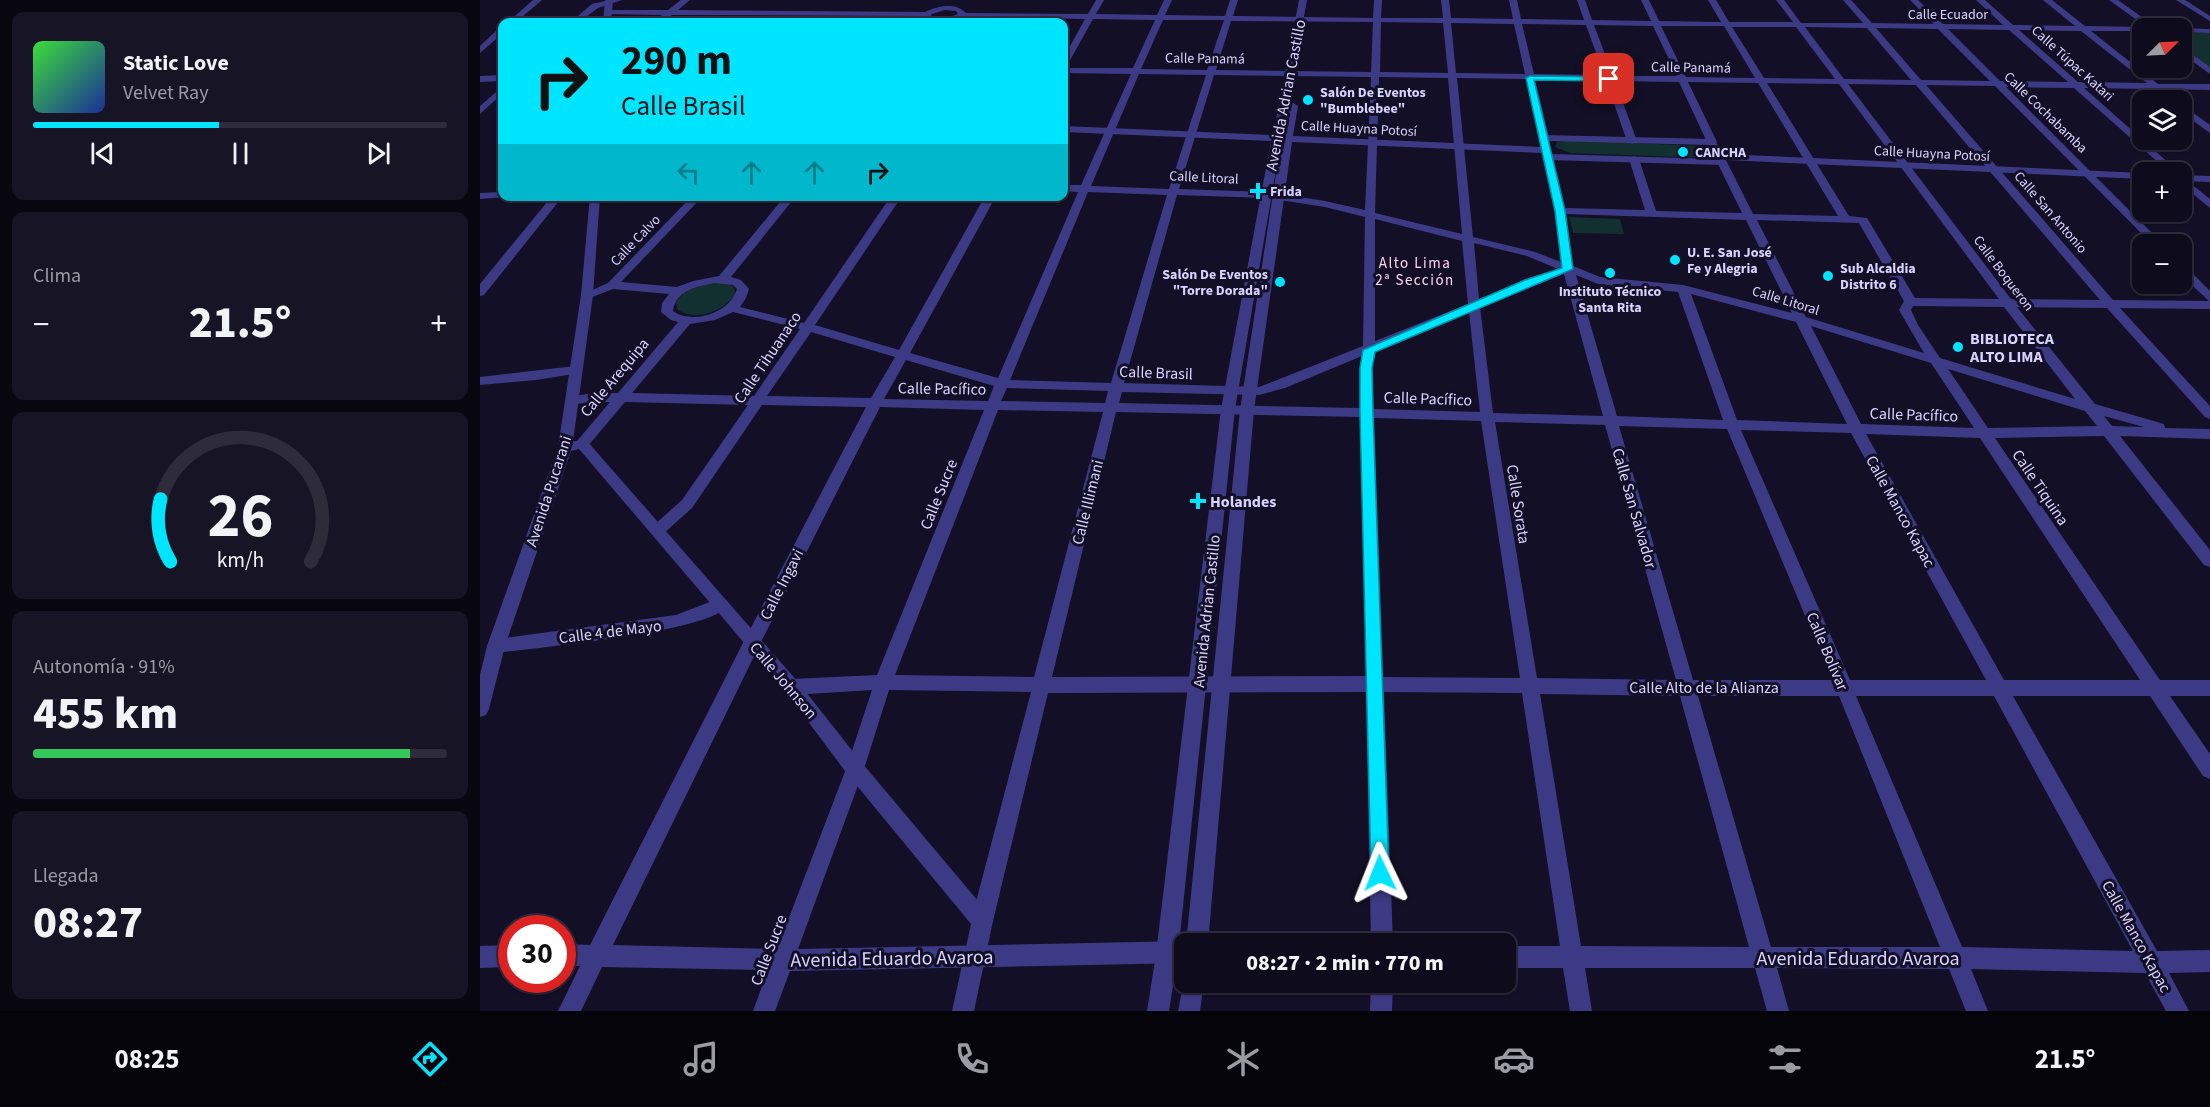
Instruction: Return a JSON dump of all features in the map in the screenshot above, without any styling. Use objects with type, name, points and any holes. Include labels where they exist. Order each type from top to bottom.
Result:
[{"type":"street","points":[[517,18],[538,0]]},
{"type":"street","points":[[580,18],[596,6],[618,0]]},
{"type":"street","points":[[662,18],[686,0]]},
{"type":"street","points":[[1068,57],[1100,0]]},
{"type":"street","name":"Calle Sucre","points":[[764,1011],[855,769],[883,682],[993,405],[1109,131],[1168,0]]},
{"type":"street","name":"Calle Illimani","points":[[963,1011],[982,921],[1116,387],[1173,191],[1234,0]]},
{"type":"street","name":"Avenida Adrian Castillo","points":[[1303,0],[1304,19]]},
{"type":"street","name":"Avenida Adrian Castillo","points":[[1178,933],[1198,684],[1228,410],[1272,196],[1304,19],[1312,0]]},
{"type":"street","points":[[1378,0],[1370,213],[1369,350],[1366,368],[1382,933]]},
{"type":"street","name":"Calle Sorata","points":[[1445,0],[1474,306],[1487,417],[1581,1011]]},
{"type":"street","name":"Calle San Salvador","points":[[1513,0],[1560,211],[1568,269],[1778,1011]]},
{"type":"street","points":[[1581,0],[1632,141]]},
{"type":"street","name":"Calle Manco Kapac","points":[[1645,0],[1712,142],[1856,429],[2178,1011]]},
{"type":"street","points":[[1712,0],[1845,219]]},
{"type":"street","name":"Calle Boqueron","points":[[1780,0],[2007,302],[2210,561]]},
{"type":"street","name":"Calle San Antonio","points":[[1847,0],[2110,304],[2210,414]]},
{"type":"street","name":"Calle Cochabamba","points":[[1914,0],[2148,234]]},
{"type":"street","name":"Calle Túpac Katari","points":[[1980,0],[2163,162]]},
{"type":"street","points":[[2047,0],[2160,90]]},
{"type":"street","points":[[2113,0],[2139,18]]},
{"type":"street","points":[[2181,0],[2210,19]]},
{"type":"street","points":[[608,18],[609,1]]},
{"type":"street","points":[[608,12],[740,12],[811,9],[875,14],[926,14],[955,3],[963,12],[962,15]]},
{"type":"street","points":[[732,18],[747,6]]},
{"type":"street","points":[[870,18],[882,7]]},
{"type":"street","points":[[801,18],[811,9]]},
{"type":"street","points":[[926,14],[927,18]]},
{"type":"street","name":"Calle Ecuador","points":[[955,18],[962,15],[1024,15],[2132,29]]},
{"type":"street","points":[[2192,30],[2210,31]]},
{"type":"street","points":[[480,50],[498,34]]},
{"type":"street","points":[[2192,57],[2210,71]]},
{"type":"street","points":[[480,72],[498,70]]},
{"type":"street","name":"Calle Panamá","points":[[1068,70],[2210,87]]},
{"type":"street","points":[[480,79],[498,78]]},
{"type":"street","points":[[480,111],[498,94]]},
{"type":"street","points":[[2192,116],[2210,130]]},
{"type":"street","name":"Calle Huayna Potosí","points":[[1068,129],[1458,146],[1634,159],[1810,161],[2132,176]]},
{"type":"street","points":[[1544,138],[1712,142]]},
{"type":"street","points":[[1634,159],[1652,214]]},
{"type":"street","points":[[2192,178],[2210,179]]},
{"type":"street","name":"Calle Litoral","points":[[1068,188],[1272,196],[1370,213],[1531,254],[1598,280],[1683,289],[1751,304],[2088,407],[2210,440]]},
{"type":"street","points":[[2192,188],[2210,205]]},
{"type":"street","points":[[480,196],[498,195]]},
{"type":"street","name":"Avenida Adrian Castillo","points":[[1198,933],[1247,410],[1272,196]]},
{"type":"street","points":[[480,292],[554,201]]},
{"type":"street","name":"Avenida Pucarani","points":[[481,698],[496,646],[574,445],[575,370],[587,295],[595,201]]},
{"type":"street","name":"Calle Calvo","points":[[587,295],[612,285],[693,201]]},
{"type":"street","points":[[723,279],[787,201]]},
{"type":"street","name":"Calle Tihuanaco","points":[[658,530],[687,504],[894,201]]},
{"type":"street","name":"Calle Ingavi","points":[[569,1011],[752,642],[875,403],[988,201]]},
{"type":"street","points":[[1560,211],[1845,219]]},
{"type":"street","name":"Calle Tiquina","points":[[1845,219],[1863,220],[1911,302],[1906,305],[1905,310],[1934,359],[2210,770]]},
{"type":"street","name":"Calle Brasil","points":[[731,308],[807,327],[1002,384],[1250,391],[1280,386],[1568,269]]},
{"type":"street","points":[[723,279],[737,282],[743,289],[741,298],[731,308],[709,318],[686,321],[674,318],[666,308],[670,300],[680,291],[701,282],[723,279]]},
{"type":"street","points":[[2192,279],[2210,298]]},
{"type":"street","points":[[612,285],[680,291]]},
{"type":"street","name":"Calle Bolívar","points":[[1683,289],[1731,423],[1844,687],[1977,1011]]},
{"type":"street","points":[[1911,302],[2210,305]]},
{"type":"street","name":"Calle Arequipa","points":[[574,445],[619,398],[686,321]]},
{"type":"street","points":[[480,381],[575,370]]},
{"type":"street","name":"Calle Pacífico","points":[[573,400],[619,398],[1247,410],[1611,422],[1731,423],[1982,433],[2106,430],[2188,435],[2210,434]]},
{"type":"street","name":"Calle Johnson","points":[[574,445],[658,530],[792,687],[855,769],[982,921]]},
{"type":"street","name":"Calle 4 de Mayo","points":[[496,646],[676,622],[705,613],[720,605]]},
{"type":"street","points":[[792,687],[883,682],[1042,686],[1198,684]]},
{"type":"street","name":"Calle Alto de la Alianza","points":[[1198,684],[1687,688],[2210,688]]},
{"type":"street","name":"Avenida Eduardo Avaroa","points":[[576,955],[783,960],[1174,953]]},
{"type":"street","points":[[480,957],[498,956]]},
{"type":"street","name":"Avenida Eduardo Avaroa","points":[[1516,957],[2210,961]]},
{"type":"street","name":"Avenida Adrian Castillo","points":[[1158,1011],[1174,959]]},
{"type":"street","points":[[1189,1011],[1191,993]]},
{"type":"street","points":[[1381,1011],[1382,993]]},
{"type":"green space","points":[[2192,32],[2210,33],[2210,67],[2192,54]]},
{"type":"green space","points":[[1569,140],[1702,146],[1707,158],[1570,153],[1555,147],[1557,142]]},
{"type":"green space","points":[[1569,217],[1620,219],[1624,234],[1573,233]]},
{"type":"green space","points":[[712,283],[726,283],[734,287],[736,294],[717,310],[709,313],[692,315],[677,309],[676,302],[683,294]]},
{"type":"place","name":"Salón De Eventos \"Bumblebee\"","points":[[1308,100]]},
{"type":"place","name":"CANCHA","points":[[1683,152]]},
{"type":"place","name":"Frida","points":[[1258,191]]},
{"type":"place","name":"U. E. San José Fe y Alegria","points":[[1675,260]]},
{"type":"place","name":"Instituto Técnico Santa Rita","points":[[1610,273]]},
{"type":"place","name":"Sub Alcaldia Distrito 6","points":[[1828,276]]},
{"type":"place","name":"Salón De Eventos \"Torre Dorada\"","points":[[1280,282]]},
{"type":"place","name":"BIBLIOTECA ALTO LIMA","points":[[1958,347]]},
{"type":"place","name":"Holandes","points":[[1198,501]]},
{"type":"district","name":"Alto Lima 2ª Sección","points":[[1415,272]]},
{"type":"route","points":[[1380,873],[1366,368],[1369,350],[1568,269],[1560,211],[1530,78],[1609,79]]}]
